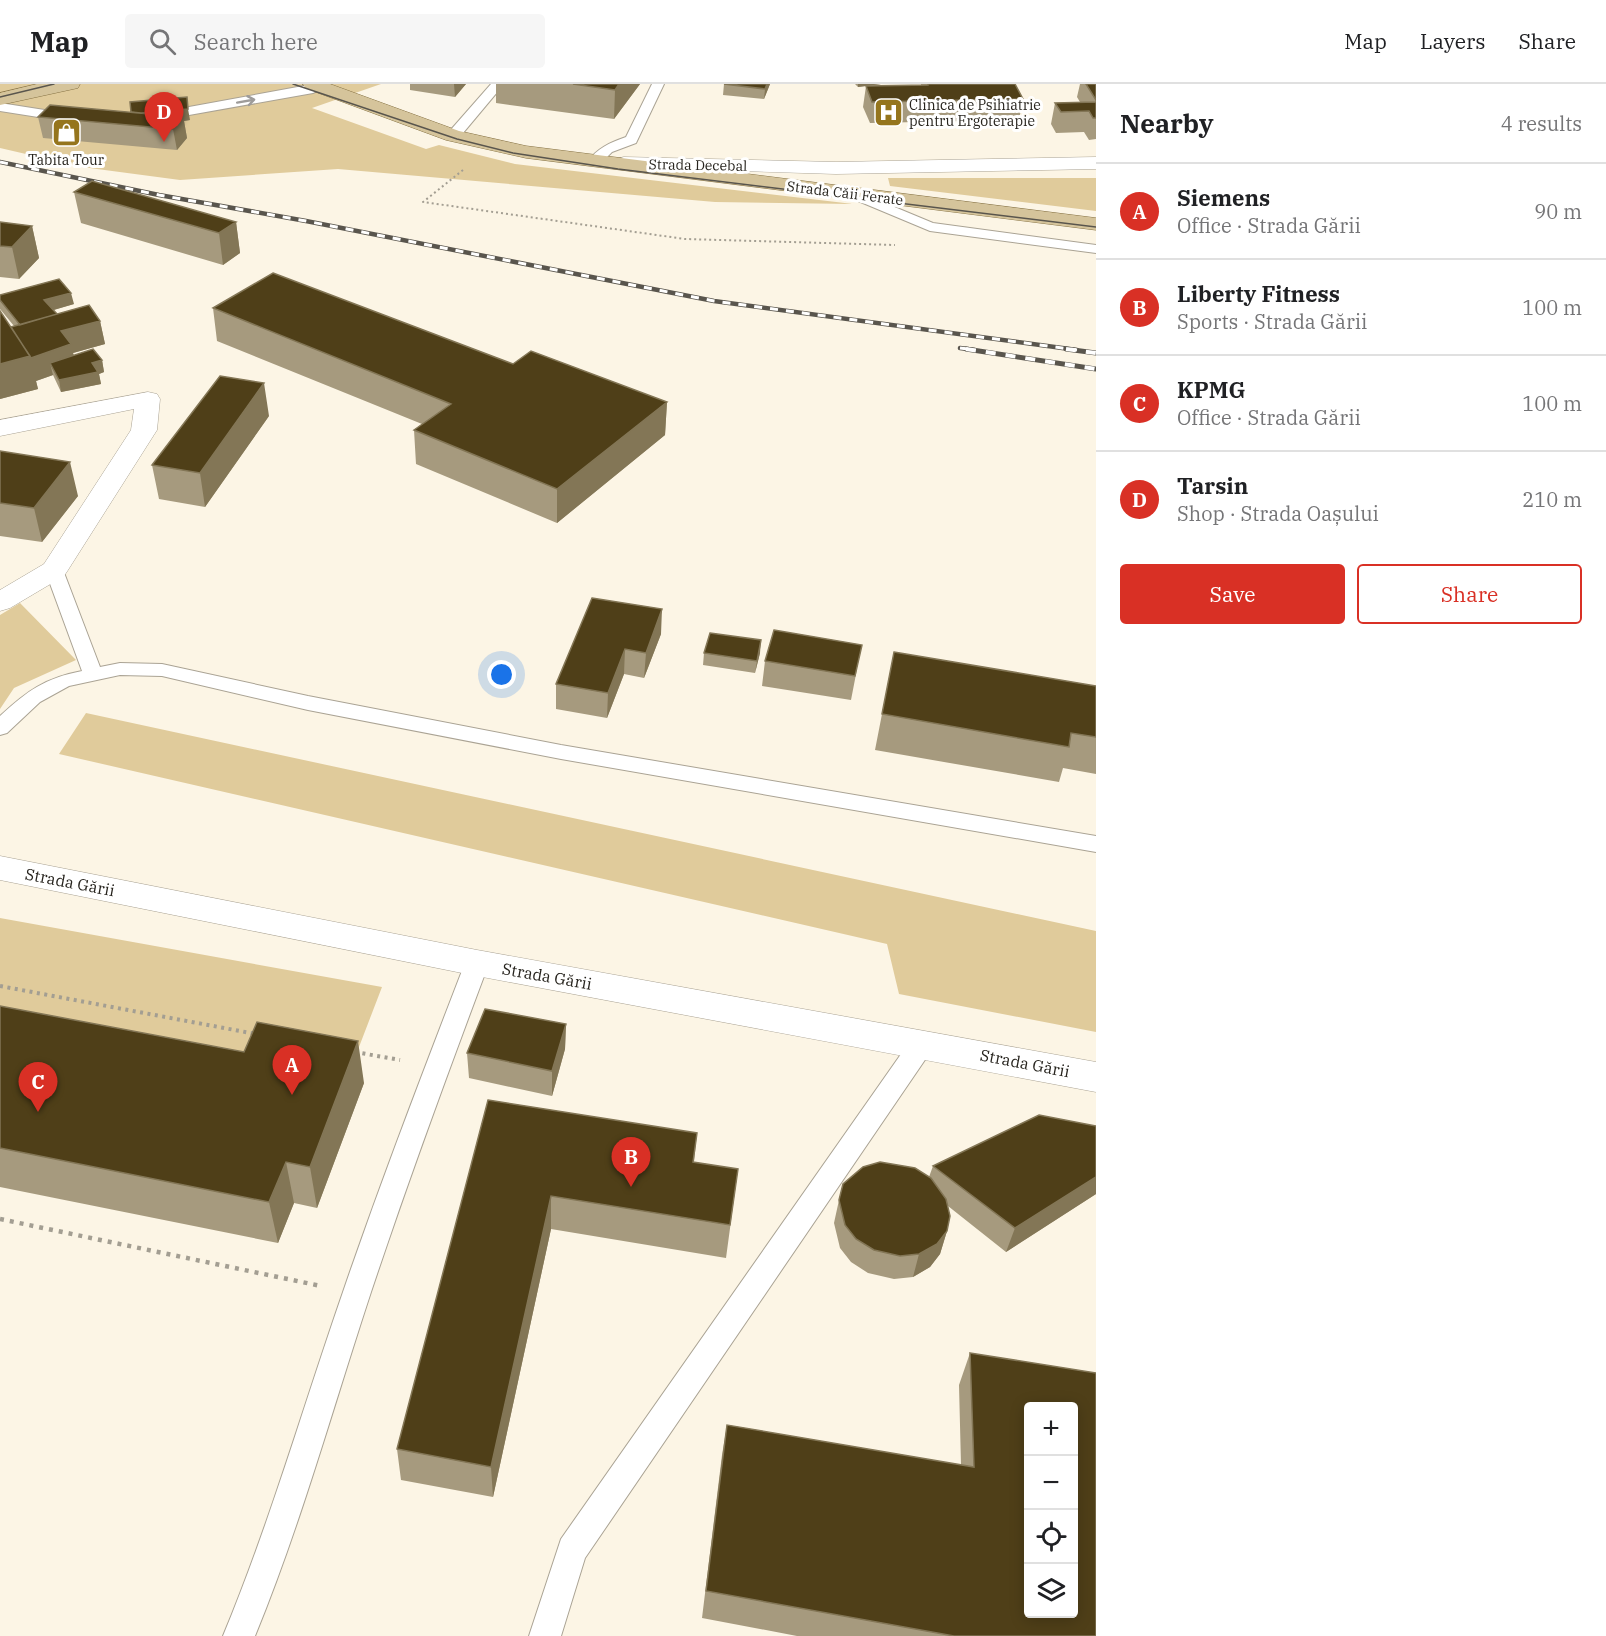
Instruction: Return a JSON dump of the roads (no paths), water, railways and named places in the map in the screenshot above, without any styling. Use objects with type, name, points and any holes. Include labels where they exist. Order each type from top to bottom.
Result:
[{"type":"main road","points":[[0,99],[70,84]]},
{"type":"main road","name":"Strada Decebal","points":[[316,85],[453,136],[515,150],[594,162]]},
{"type":"main road","name":"Strada Căii Ferate","points":[[594,162],[1096,224]]},
{"type":"street","name":"Strada Decebal","points":[[594,162],[836,168],[1096,163]]},
{"type":"street","points":[[0,428],[148,399],[144,430],[54,570],[0,602]]},
{"type":"street","name":"Strada Gării","points":[[0,868],[477,963],[1096,1077]]},
{"type":"lane","points":[[453,136],[498,84]]},
{"type":"lane","points":[[594,162],[607,149],[631,140],[658,84]]},
{"type":"lane","points":[[189,111],[313,89],[316,85]]},
{"type":"lane","points":[[0,107],[42,115],[81,118]]},
{"type":"lane","points":[[856,195],[930,227],[1096,249]]},
{"type":"lane","points":[[54,570],[93,674]]},
{"type":"lane","points":[[0,728],[33,697],[63,681],[120,669],[162,670],[308,703],[561,752],[1096,844]]},
{"type":"lane","points":[[239,1636],[286,1512],[357,1293],[437,1067],[477,963]]},
{"type":"lane","points":[[544,1636],[572,1550],[922,1044]]},
{"type":"tram line","points":[[0,97],[54,84]]},
{"type":"tram line","points":[[293,84],[457,139],[513,153],[618,169],[1096,227]]},
{"type":"railway","points":[[0,162],[159,195],[306,221],[714,301],[1077,350]]},
{"type":"railway","points":[[960,348],[975,350]]},
{"type":"railway","points":[[966,349],[1096,369]]},
{"type":"railway","points":[[1066,349],[1096,353]]},
{"type":"place","name":"Clinica de Psihiatrie pentru Ergoterapie","points":[[888,113]]},
{"type":"place","name":"Tabita Tour","points":[[66,133]]},
{"type":"place","name":"Tarsin","points":[[164,142]]},
{"type":"place","name":"Siemens","points":[[292,1095]]},
{"type":"place","name":"KPMG","points":[[38,1112]]},
{"type":"place","name":"Liberty Fitness","points":[[631,1187]]}]
